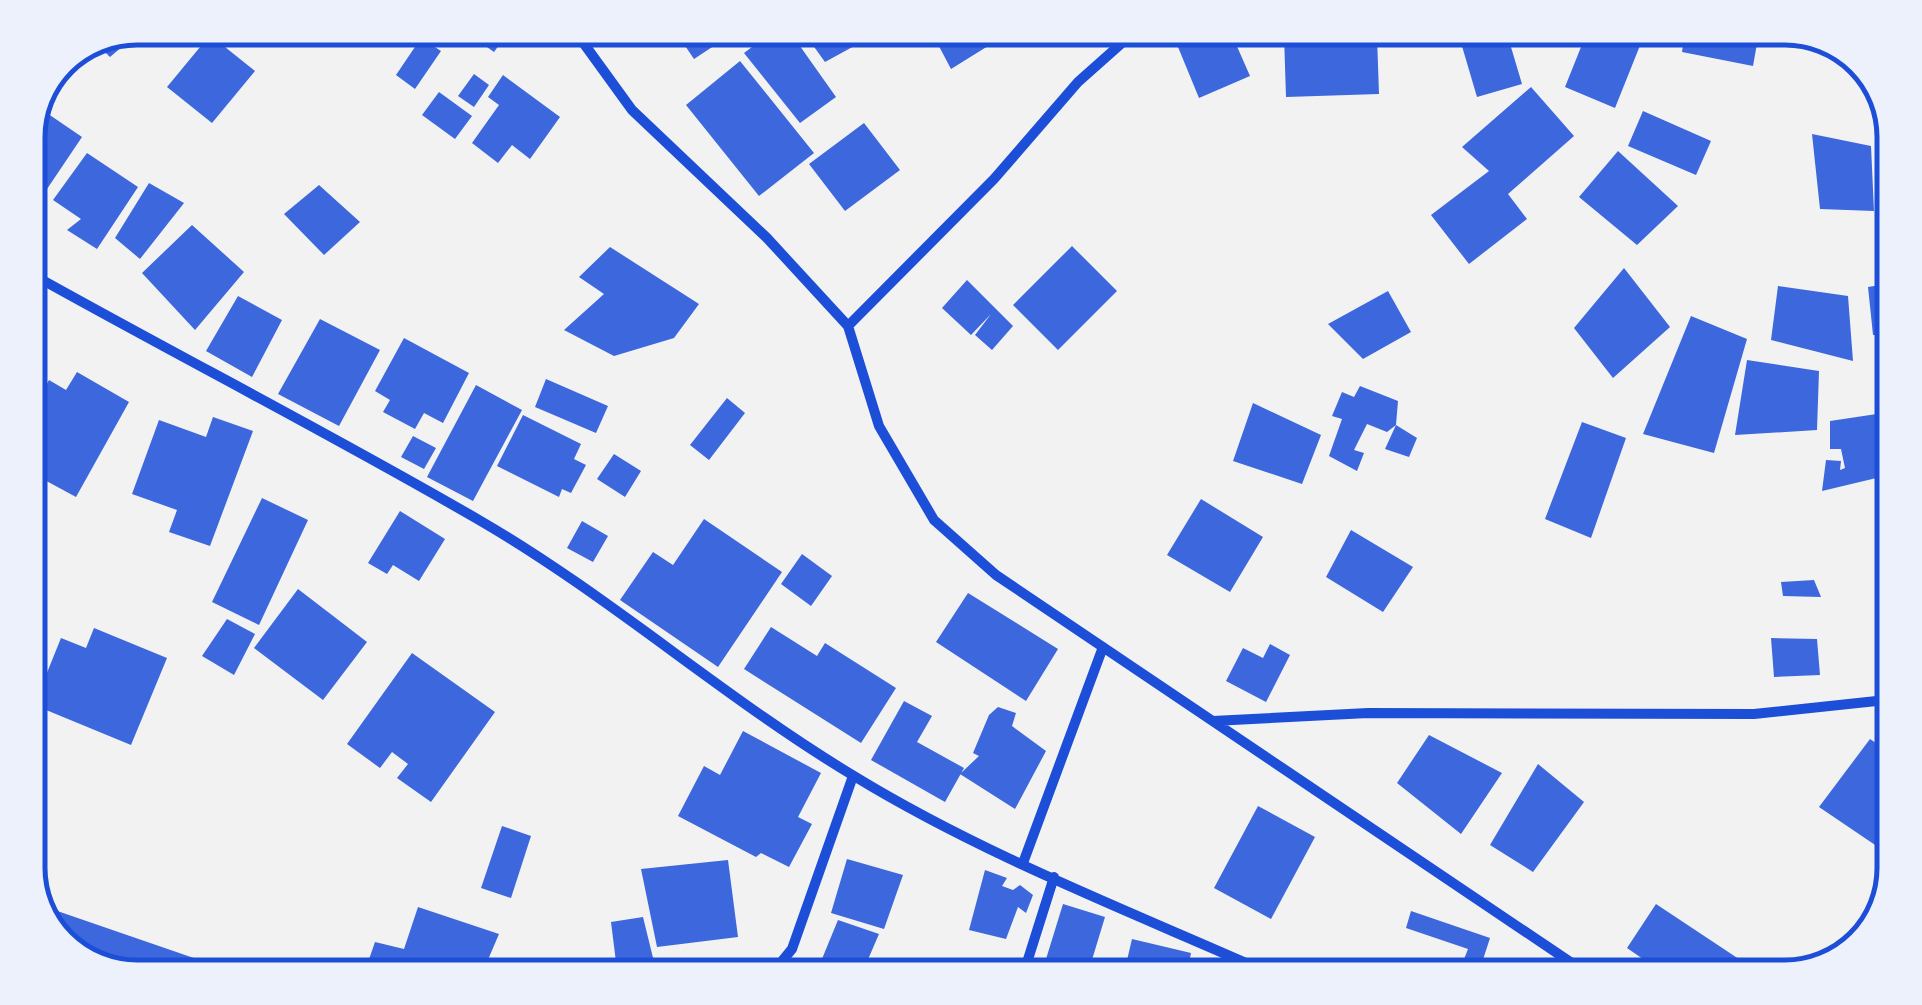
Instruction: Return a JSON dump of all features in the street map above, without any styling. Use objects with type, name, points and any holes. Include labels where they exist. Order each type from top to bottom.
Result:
[{"type":"street","points":[[585,45],[632,110],[767,238],[848,326],[879,426],[934,520],[996,576],[1566,960]]},
{"type":"street","points":[[848,326],[994,180],[1078,82],[1120,45]]},
{"type":"street","points":[[45,281],[480,521],[593,592],[679,659],[853,776],[1022,863],[1239,960]]},
{"type":"street","points":[[1022,863],[1103,647]]},
{"type":"street","points":[[1213,720],[1368,713],[1754,714],[1877,701]]},
{"type":"street","points":[[783,960],[792,949],[853,776]]},
{"type":"street","points":[[1028,960],[1054,878]]},
{"type":"building","points":[[202,45],[222,45],[255,71],[212,123],[167,87]]},
{"type":"building","points":[[416,45],[432,45],[441,51],[415,89],[396,75]]},
{"type":"building","points":[[684,45],[715,45],[694,59]]},
{"type":"building","points":[[755,45],[799,45],[836,97],[800,123],[744,53]]},
{"type":"building","points":[[813,45],[856,45],[825,62]]},
{"type":"building","points":[[938,45],[990,45],[951,69]]},
{"type":"building","points":[[1236,45],[1250,76],[1199,98],[1178,47]]},
{"type":"building","points":[[1284,45],[1377,45],[1379,94],[1286,97]]},
{"type":"building","points":[[1462,45],[1510,45],[1522,84],[1477,97]]},
{"type":"building","points":[[1582,45],[1640,45],[1615,108],[1565,87]]},
{"type":"building","points":[[1683,45],[1757,45],[1753,66],[1682,52]]},
{"type":"building","points":[[122,47],[110,57],[104,51]]},
{"type":"building","points":[[740,61],[814,153],[759,196],[686,105]]},
{"type":"building","points":[[474,74],[489,85],[474,107],[458,96]]},
{"type":"building","points":[[503,75],[560,117],[530,159],[512,145],[498,163],[472,143],[499,105],[488,97]]},
{"type":"building","points":[[1531,87],[1574,136],[1508,194],[1527,219],[1469,264],[1431,215],[1489,171],[1462,147]]},
{"type":"building","points":[[439,92],[472,116],[455,139],[422,115]]},
{"type":"building","points":[[1643,111],[1711,141],[1696,175],[1628,146]]},
{"type":"building","points":[[48,114],[82,137],[47,189],[45,131]]},
{"type":"building","points":[[864,123],[900,170],[845,211],[809,164]]},
{"type":"building","points":[[1812,134],[1871,146],[1874,211],[1820,209]]},
{"type":"building","points":[[1618,151],[1678,206],[1637,245],[1579,197]]},
{"type":"building","points":[[87,153],[138,187],[97,249],[67,230],[81,219],[53,200]]},
{"type":"building","points":[[149,183],[184,203],[140,259],[115,238]]},
{"type":"building","points":[[319,185],[360,222],[324,255],[284,214]]},
{"type":"building","points":[[192,225],[244,272],[195,330],[142,273]]},
{"type":"building","points":[[1072,246],[1117,291],[1058,350],[1013,305]]},
{"type":"building","points":[[610,247],[699,304],[674,338],[614,356],[564,330],[604,294],[579,277]]},
{"type":"building","points":[[1624,268],[1670,327],[1613,378],[1574,328]]},
{"type":"building","points":[[967,280],[1013,326],[992,350],[975,335],[991,314],[971,335],[942,308]]},
{"type":"building","points":[[1778,286],[1848,296],[1853,361],[1771,340]]},
{"type":"building","points":[[1877,286],[1877,335],[1873,335],[1868,287]]},
{"type":"building","points":[[1388,291],[1411,332],[1363,359],[1328,324]]},
{"type":"building","points":[[238,296],[282,320],[252,377],[206,351]]},
{"type":"building","points":[[1691,316],[1747,339],[1714,453],[1643,434]]},
{"type":"building","points":[[320,319],[380,350],[339,426],[278,394]]},
{"type":"building","points":[[404,338],[469,373],[443,423],[424,413],[415,429],[383,412],[390,400],[375,391]]},
{"type":"building","points":[[1747,360],[1819,371],[1817,430],[1735,435]]},
{"type":"building","points":[[77,372],[129,402],[76,497],[45,480],[45,387],[49,380],[66,390]]},
{"type":"building","points":[[546,379],[608,406],[596,433],[535,407]]},
{"type":"building","points":[[476,385],[522,410],[473,501],[427,477]]},
{"type":"building","points":[[1360,386],[1398,401],[1396,425],[1387,432],[1367,424],[1354,450],[1364,453],[1357,471],[1329,456],[1342,419],[1332,416],[1342,392],[1354,397]]},
{"type":"building","points":[[727,398],[745,413],[709,460],[690,445]]},
{"type":"building","points":[[1253,403],[1321,435],[1302,484],[1233,461]]},
{"type":"building","points":[[1877,414],[1877,478],[1822,491],[1826,460],[1841,461],[1840,470],[1845,468],[1841,449],[1830,449],[1830,421]]},
{"type":"building","points":[[523,415],[581,444],[574,459],[586,465],[571,493],[562,489],[559,497],[497,466]]},
{"type":"building","points":[[213,417],[253,431],[210,546],[169,532],[177,510],[132,494],[159,420],[206,437]]},
{"type":"building","points":[[1582,422],[1626,438],[1591,538],[1545,519]]},
{"type":"building","points":[[1396,425],[1417,438],[1409,457],[1385,449]]},
{"type":"building","points":[[413,436],[436,448],[424,469],[401,457]]},
{"type":"building","points":[[614,454],[641,471],[625,497],[597,479]]},
{"type":"building","points":[[262,498],[308,520],[259,625],[212,602]]},
{"type":"building","points":[[1201,499],[1263,537],[1230,592],[1167,555]]},
{"type":"building","points":[[400,511],[445,539],[419,581],[393,565],[387,574],[368,563]]},
{"type":"building","points":[[704,519],[782,572],[718,667],[620,600],[653,552],[673,565]]},
{"type":"building","points":[[582,521],[608,536],[593,562],[567,548]]},
{"type":"building","points":[[1351,530],[1413,567],[1383,612],[1326,577]]},
{"type":"building","points":[[802,554],[832,576],[811,606],[781,584]]},
{"type":"building","points":[[1814,580],[1821,597],[1783,596],[1781,582]]},
{"type":"building","points":[[298,589],[367,642],[323,700],[254,648]]},
{"type":"building","points":[[968,593],[1058,649],[1026,701],[936,642]]},
{"type":"building","points":[[227,619],[255,634],[234,675],[202,656]]},
{"type":"building","points":[[771,627],[817,656],[825,643],[896,688],[861,743],[744,669]]},
{"type":"building","points":[[94,628],[167,658],[131,745],[45,710],[45,678],[61,638],[86,648]]},
{"type":"building","points":[[1771,638],[1817,639],[1820,675],[1774,677]]},
{"type":"building","points":[[1270,644],[1290,655],[1266,702],[1226,681],[1243,648],[1263,658]]},
{"type":"building","points":[[412,653],[495,712],[431,802],[397,778],[408,764],[392,752],[380,768],[347,744]]},
{"type":"building","points":[[904,701],[932,716],[917,742],[964,768],[945,802],[871,760]]},
{"type":"building","points":[[998,707],[1016,713],[1012,726],[1046,751],[1015,809],[960,774],[979,756],[973,753],[989,715]]},
{"type":"building","points":[[743,731],[821,773],[798,817],[812,824],[789,867],[761,853],[756,857],[678,816],[704,766],[720,775]]},
{"type":"building","points":[[1429,735],[1502,773],[1461,834],[1397,783]]},
{"type":"building","points":[[1870,739],[1877,744],[1877,846],[1819,807]]},
{"type":"building","points":[[1538,764],[1584,802],[1533,872],[1490,845]]},
{"type":"building","points":[[1258,806],[1315,837],[1271,919],[1214,888]]},
{"type":"building","points":[[502,826],[531,836],[511,898],[481,888]]},
{"type":"building","points":[[847,859],[903,875],[884,929],[831,913]]},
{"type":"building","points":[[728,860],[738,937],[657,947],[641,869]]},
{"type":"building","points":[[985,870],[1007,878],[1002,886],[1013,890],[1020,885],[1033,895],[1026,913],[1018,907],[1006,939],[969,930]]},
{"type":"building","points":[[1063,904],[1105,917],[1092,960],[1046,960]]},
{"type":"building","points":[[1656,904],[1740,960],[1644,960],[1627,948]]},
{"type":"building","points":[[418,907],[499,934],[488,960],[369,960],[375,942],[404,949]]},
{"type":"building","points":[[55,910],[200,960],[113,957],[76,937]]},
{"type":"building","points":[[1411,911],[1490,938],[1483,960],[1464,960],[1468,949],[1406,928]]},
{"type":"building","points":[[643,917],[654,960],[616,960],[611,922]]},
{"type":"building","points":[[838,920],[879,934],[868,960],[822,960]]},
{"type":"building","points":[[1132,939],[1191,953],[1190,960],[1127,960]]}]
